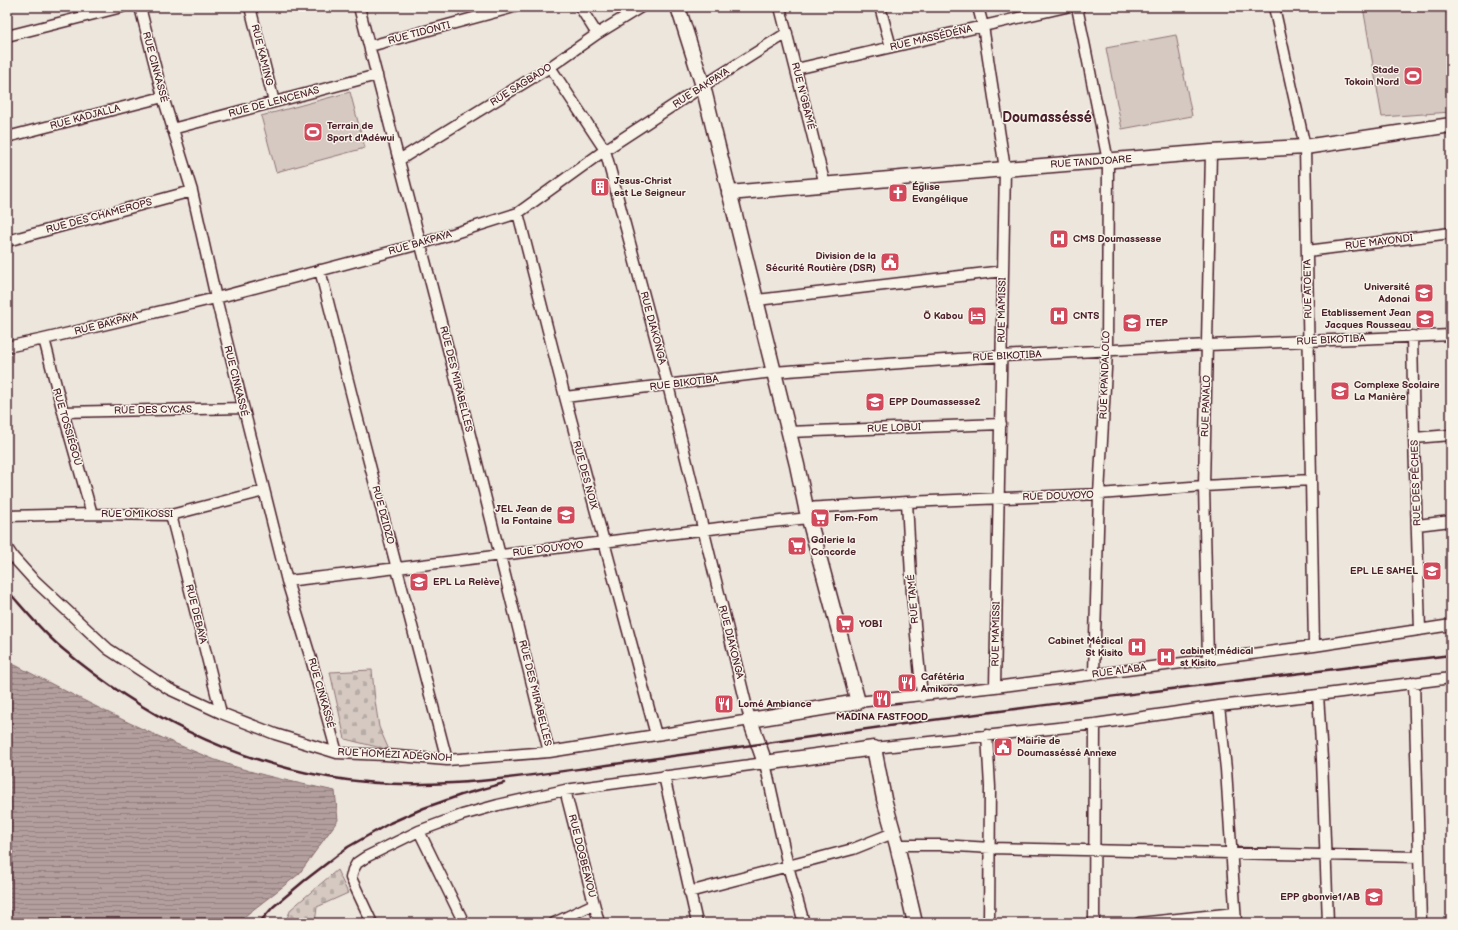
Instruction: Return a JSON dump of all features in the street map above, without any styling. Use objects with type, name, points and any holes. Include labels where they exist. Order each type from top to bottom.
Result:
[{"type":"main road","points":[[678,7],[703,86],[757,300],[773,372],[797,465],[807,513],[858,702],[750,720],[765,763],[874,748],[884,799],[916,923]]},
{"type":"main road","name":"RUE TANDJOARE","points":[[729,193],[1005,168],[1306,146],[1451,125]]},
{"type":"street","points":[[7,36],[122,7]]},
{"type":"street","name":"RUE CINKASSÉ","points":[[140,7],[172,129],[192,191],[216,298],[287,581],[312,659],[338,753]]},
{"type":"street","name":"RUE KAMING","points":[[250,7],[274,102]]},
{"type":"street","name":"RUE DES MIRABELLES","points":[[359,7],[500,555],[549,752]]},
{"type":"street","name":"RUE TIDONTI","points":[[370,46],[514,7]]},
{"type":"street","points":[[580,7],[598,34]]},
{"type":"street","name":"RUE SAGBADO","points":[[399,160],[550,67],[641,7]]},
{"type":"street","name":"RUE N'GBAMÉ","points":[[780,7],[825,185]]},
{"type":"street","points":[[880,7],[891,47]]},
{"type":"street","name":"RUE MAMISSI","points":[[978,7],[983,26],[1005,168],[995,687]]},
{"type":"street","name":"RUE MASSÉDÉNA","points":[[796,69],[1066,7]]},
{"type":"street","name":"RUE KPANDALOLO","points":[[1077,7],[1108,161],[1107,351],[1099,494],[1094,674]]},
{"type":"street","name":"RUE ATOETA","points":[[1274,7],[1306,146],[1314,646]]},
{"type":"street","name":"RUE BAKPAYA","points":[[7,347],[216,298],[420,244],[518,213],[605,150],[787,33]]},
{"type":"street","name":"RUE DIAKONGA","points":[[550,67],[605,150],[668,385],[750,720]]},
{"type":"street","name":"RUE DE LENCENAS","points":[[172,129],[377,75]]},
{"type":"street","name":"RUE KADJALLA","points":[[7,137],[163,97]]},
{"type":"street","name":"RUE PANALO","points":[[1208,659],[1204,486],[1211,152]]},
{"type":"street","name":"RUE DES CHAMEROPS","points":[[7,241],[192,191]]},
{"type":"street","name":"RUE DES NOIX","points":[[518,213],[603,542],[656,735]]},
{"type":"street","name":"RUE MAYONDI","points":[[1307,251],[1451,233]]},
{"type":"street","name":"RUE DZIDZO","points":[[320,270],[447,760]]},
{"type":"street","points":[[757,300],[1003,272]]},
{"type":"street","name":"RUE BIKOTIBA","points":[[565,397],[773,372],[1002,356],[1208,345],[1451,335]]},
{"type":"street","name":"RUE DES PÊCHES","points":[[1412,336],[1420,630]]},
{"type":"street","name":"RUE TOSSIÉGOU","points":[[44,339],[92,514]]},
{"type":"street","name":"RUE DES CYCAS","points":[[63,412],[243,408]]},
{"type":"street","name":"RUE LOBUI","points":[[788,432],[1001,424]]},
{"type":"street","points":[[1414,438],[1451,435]]},
{"type":"street","name":"RUE DOUYOYO","points":[[287,581],[397,569],[704,529],[807,513],[906,502],[1099,494],[1311,480]]},
{"type":"street","name":"RUE OMIKOSSI","points":[[7,516],[92,514],[171,515],[264,491]]},
{"type":"street","name":"RUE TAMÉ","points":[[906,502],[912,594],[922,696]]},
{"type":"street","name":"RUE DEBAYA","points":[[171,515],[221,713]]},
{"type":"street","points":[[1417,525],[1451,521]]},
{"type":"street","name":"RUE HOMÉZI ADÉGNOH","points":[[7,548],[32,578],[108,649],[169,689],[221,713],[275,734],[338,753],[447,760],[549,752],[750,720]]},
{"type":"street","name":"RUE ALABA","points":[[858,702],[995,687],[1314,646],[1451,626]]},
{"type":"street","points":[[874,748],[1095,724],[1219,706],[1451,678]]},
{"type":"street","points":[[1414,682],[1421,923]]},
{"type":"street","points":[[1318,695],[1328,923]]},
{"type":"street","points":[[1139,923],[1235,918],[1226,769],[1219,706]]},
{"type":"street","points":[[1094,923],[1095,724]]},
{"type":"street","points":[[987,735],[990,787],[989,923]]},
{"type":"street","points":[[372,923],[351,878],[357,862],[419,831],[462,815],[498,805],[565,790],[765,763],[788,866],[804,923]]},
{"type":"street","points":[[664,776],[697,923]]},
{"type":"street","name":"RUE DOGBEAVOU","points":[[565,790],[598,923]]},
{"type":"street","points":[[419,831],[464,923]]},
{"type":"street","points":[[689,892],[895,839],[940,845],[990,848],[1419,858]]},
{"type":"street","points":[[554,923],[594,904]]},
{"type":"green space","name":"Stade Tokoin Nord","points":[[1363,7],[1446,7],[1451,40],[1451,112],[1382,117]]},
{"type":"green space","points":[[1176,35],[1192,116],[1122,129],[1106,48]]},
{"type":"green space","name":"Terrain de Sport d'Adéwui","points":[[350,92],[365,148],[276,172],[261,116]]},
{"type":"green space","points":[[372,670],[379,727],[389,750],[345,739],[330,672]]},
{"type":"green space","points":[[337,870],[348,893],[317,907],[315,923],[285,923],[291,909]]},
{"type":"shaded area","points":[[7,665],[15,665],[128,722],[215,760],[265,775],[335,791],[338,820],[299,874],[236,923],[7,923]]},
{"type":"railway","points":[[7,590],[34,621],[64,650],[124,695],[187,731],[255,759],[291,769],[361,782],[394,784],[427,784],[494,780],[527,776],[1046,705],[1451,655]]},
{"type":"railway","points":[[259,923],[273,907],[348,847],[390,823],[424,808],[461,795],[504,783]]},
{"type":"place","name":"Stade Tokoin Nord","points":[[1413,76]]},
{"type":"place","name":"Terrain de Sport d'Adéwui","points":[[313,132]]},
{"type":"place","name":"Jesus-Christ est Le Seigneur","points":[[600,187]]},
{"type":"place","name":"Église Evangélique","points":[[898,193]]},
{"type":"place","name":"CMS Doumassesse","points":[[1059,239]]},
{"type":"place","name":"Division de la Sécurité Routière (DSR)","points":[[890,262]]},
{"type":"place","name":"Université Adonai","points":[[1424,293]]},
{"type":"place","name":"Ö Kabou","points":[[977,316]]},
{"type":"place","name":"CNTS","points":[[1059,316]]},
{"type":"place","name":"Etablissement Jean Jacques Rousseau","points":[[1425,319]]},
{"type":"place","name":"ITEP","points":[[1132,323]]},
{"type":"place","name":"Complexe Scolaire La Manière","points":[[1340,391]]},
{"type":"place","name":"EPP Doumassesse2","points":[[875,402]]},
{"type":"place","name":"JEL Jean de la Fontaine","points":[[566,515]]},
{"type":"place","name":"Fom-Fom","points":[[820,518]]},
{"type":"place","name":"Galerie la Concorde","points":[[797,546]]},
{"type":"place","name":"EPL LE SAHEL","points":[[1432,571]]},
{"type":"place","name":"EPL La Relève","points":[[419,582]]},
{"type":"place","name":"YOBI","points":[[845,624]]},
{"type":"place","name":"Cabinet Médical St Kisito","points":[[1137,647]]},
{"type":"place","name":"cabinet médical st Kisito","points":[[1166,657]]},
{"type":"place","name":"Cafétéria Amikoro","points":[[907,683]]},
{"type":"place","name":"MADINA FASTFOOD","points":[[882,699]]},
{"type":"place","name":"Lomé Ambiance","points":[[724,704]]},
{"type":"place","name":"Mairie de Doumasséssé Annexe","points":[[1003,747]]},
{"type":"place","name":"EPP gbonvie1/AB","points":[[1374,897]]},
{"type":"district","name":"Doumasséssé","points":[[1047,117]]}]
